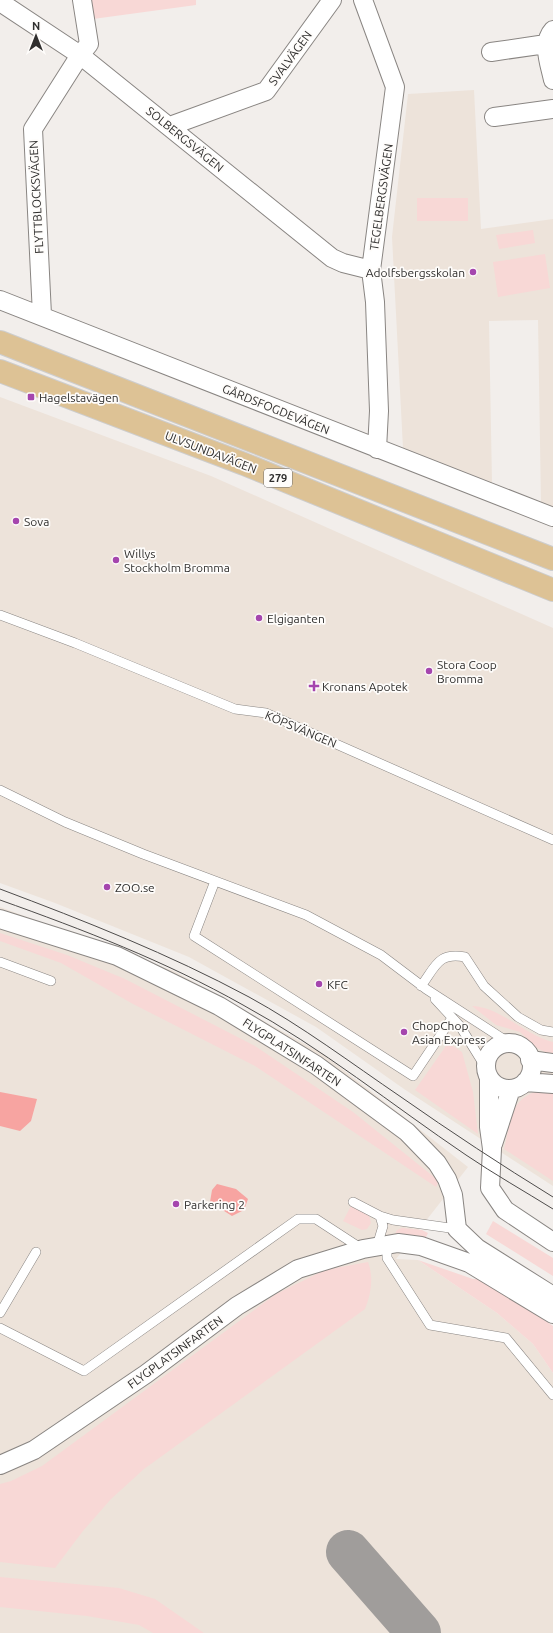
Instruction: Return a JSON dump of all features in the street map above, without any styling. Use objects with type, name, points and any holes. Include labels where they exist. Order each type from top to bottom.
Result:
[{"type":"main road","name":"ULVSUNDAVÄGEN","points":[[0,342],[553,559]]},
{"type":"main road","name":"ULVSUNDAVÄGEN","points":[[0,371],[244,464],[553,590]]},
{"type":"street","name":"FLYTTBLOCKSVÄGEN","points":[[42,315],[33,129],[80,55],[90,44],[82,0]]},
{"type":"street","name":"SVALVÄGEN","points":[[170,126],[266,91],[332,0]]},
{"type":"street","name":"TEGELBERGSVÄGEN","points":[[363,0],[395,87],[371,270],[374,302],[378,404],[377,449]]},
{"type":"street","name":"SOLBERGSVÄGEN","points":[[0,2],[80,55],[332,258],[343,263],[371,270]]},
{"type":"street","points":[[491,52],[550,37],[553,80]]},
{"type":"street","points":[[494,117],[553,109]]},
{"type":"street","name":"GÅRDSFOGDEVÄGEN","points":[[0,300],[42,315],[377,449],[553,517]]},
{"type":"street","name":"FLYGPLATSINFARTEN","points":[[0,919],[117,956],[219,1006],[316,1065],[406,1132],[436,1163],[447,1179],[454,1195],[458,1229]]},
{"type":"street","points":[[492,1149],[518,1086],[531,1072],[530,1060],[523,1049],[511,1044],[498,1046],[493,1050],[486,1062],[488,1073],[489,1127],[492,1149],[490,1188],[505,1210],[553,1242]]},
{"type":"street","points":[[530,1060],[553,1063]]},
{"type":"street","points":[[488,1073],[499,1087],[553,1084]]},
{"type":"street","points":[[458,1229],[478,1248],[553,1296]]},
{"type":"street","name":"FLYGPLATSINFARTEN","points":[[0,1465],[34,1450],[146,1374],[238,1306],[298,1269],[375,1246],[398,1243],[421,1246],[469,1263],[553,1314]]},
{"type":"lane","name":"KÖPSVÄNGEN","points":[[0,615],[75,643],[235,709],[266,713],[553,840]]},
{"type":"lane","points":[[0,790],[70,824],[306,915],[381,955],[424,987],[511,1044]]},
{"type":"lane","points":[[215,881],[194,936],[413,1076],[452,1018]]},
{"type":"lane","points":[[424,987],[442,958],[453,955],[465,957],[484,986],[518,1017],[541,1030],[553,1032]]},
{"type":"lane","points":[[0,962],[51,981]]},
{"type":"lane","points":[[424,987],[460,1026],[488,1073]]},
{"type":"lane","points":[[353,1202],[380,1216],[393,1220],[458,1229]]},
{"type":"lane","points":[[375,1246],[383,1226],[380,1216]]},
{"type":"lane","points":[[0,1328],[84,1371],[298,1219],[316,1220],[375,1246],[387,1258],[430,1325],[506,1338],[553,1395]]},
{"type":"lane","points":[[0,1313],[36,1252]]},
{"type":"shaded area","points":[[90,0],[196,0],[196,5],[93,19]]},
{"type":"shaded area","name":"Adolfsbergsskolan","points":[[474,90],[481,229],[553,219],[553,509],[541,503],[538,320],[489,321],[492,483],[403,448],[392,237],[408,94]]},
{"type":"shaded area","points":[[417,198],[468,198],[468,221],[417,221]]},
{"type":"shaded area","points":[[533,230],[535,243],[499,249],[496,235]]},
{"type":"shaded area","points":[[545,254],[550,288],[498,297],[493,262]]},
{"type":"shaded area","points":[[0,397],[211,476],[553,628],[553,1186],[404,1089],[316,1027],[189,957],[55,903],[0,883]]},
{"type":"shaded area","points":[[0,907],[174,971],[323,1054],[468,1167],[396,1259],[418,1260],[497,1313],[533,1344],[553,1373],[553,1633],[0,1633]]},
{"type":"shaded area","points":[[0,933],[67,955],[125,979],[255,1046],[353,1112],[439,1181],[436,1187],[255,1066],[133,1004],[61,963],[0,941]]},
{"type":"shaded area","points":[[472,1006],[493,1011],[532,1034],[553,1042],[553,1053],[545,1052],[537,1048],[520,1032],[496,1025]]},
{"type":"shaded area","points":[[448,1043],[462,1052],[473,1092],[478,1134],[415,1090]]},
{"type":"shaded area","points":[[542,1090],[553,1093],[553,1181],[504,1149],[510,1120],[517,1105],[523,1098],[531,1093]]},
{"type":"shaded area","points":[[0,1092],[37,1099],[31,1121],[20,1131],[0,1126]]},
{"type":"shaded area","points":[[217,1184],[236,1189],[248,1199],[244,1210],[232,1216],[210,1202],[212,1190]]},
{"type":"shaded area","points":[[351,1206],[369,1215],[371,1223],[367,1229],[362,1230],[343,1221]]},
{"type":"shaded area","points":[[493,1221],[553,1258],[553,1276],[486,1234]]},
{"type":"shaded area","points":[[402,1228],[422,1230],[428,1233],[426,1237],[394,1236],[397,1230]]},
{"type":"shaded area","points":[[418,1260],[473,1279],[484,1279],[553,1326],[553,1373],[533,1344],[497,1313]]},
{"type":"shaded area","points":[[368,1262],[371,1274],[371,1286],[365,1309],[144,1469],[111,1499],[83,1531],[55,1568],[0,1562],[0,1484],[11,1481],[42,1466],[276,1294],[325,1270]]},
{"type":"shaded area","points":[[0,1577],[119,1588],[155,1599],[204,1633],[153,1633],[139,1625],[87,1616],[0,1607]]},
{"type":"taxiway","points":[[348,1552],[419,1633]]},
{"type":"tram line","points":[[0,889],[64,913],[157,952],[219,981],[269,1008],[307,1032],[457,1136],[553,1197]]},
{"type":"tram line","points":[[0,900],[124,947],[184,974],[243,1005],[329,1058],[466,1155],[553,1209]]},
{"type":"place","name":"Adolfsbergsskolan","points":[[473,272]]},
{"type":"place","name":"Hagelstavägen","points":[[31,397]]},
{"type":"place","name":"Sova","points":[[16,521]]},
{"type":"place","name":"Willys Stockholm Bromma","points":[[116,560]]},
{"type":"place","name":"Elgiganten","points":[[259,618]]},
{"type":"place","name":"Stora Coop Bromma","points":[[429,671]]},
{"type":"place","name":"Kronans Apotek","points":[[314,686]]},
{"type":"place","name":"ZOO.se","points":[[107,887]]},
{"type":"place","name":"KFC","points":[[319,984]]},
{"type":"place","name":"ChopChop Asian Express","points":[[404,1032]]},
{"type":"place","name":"Parkering 2","points":[[176,1204]]}]
